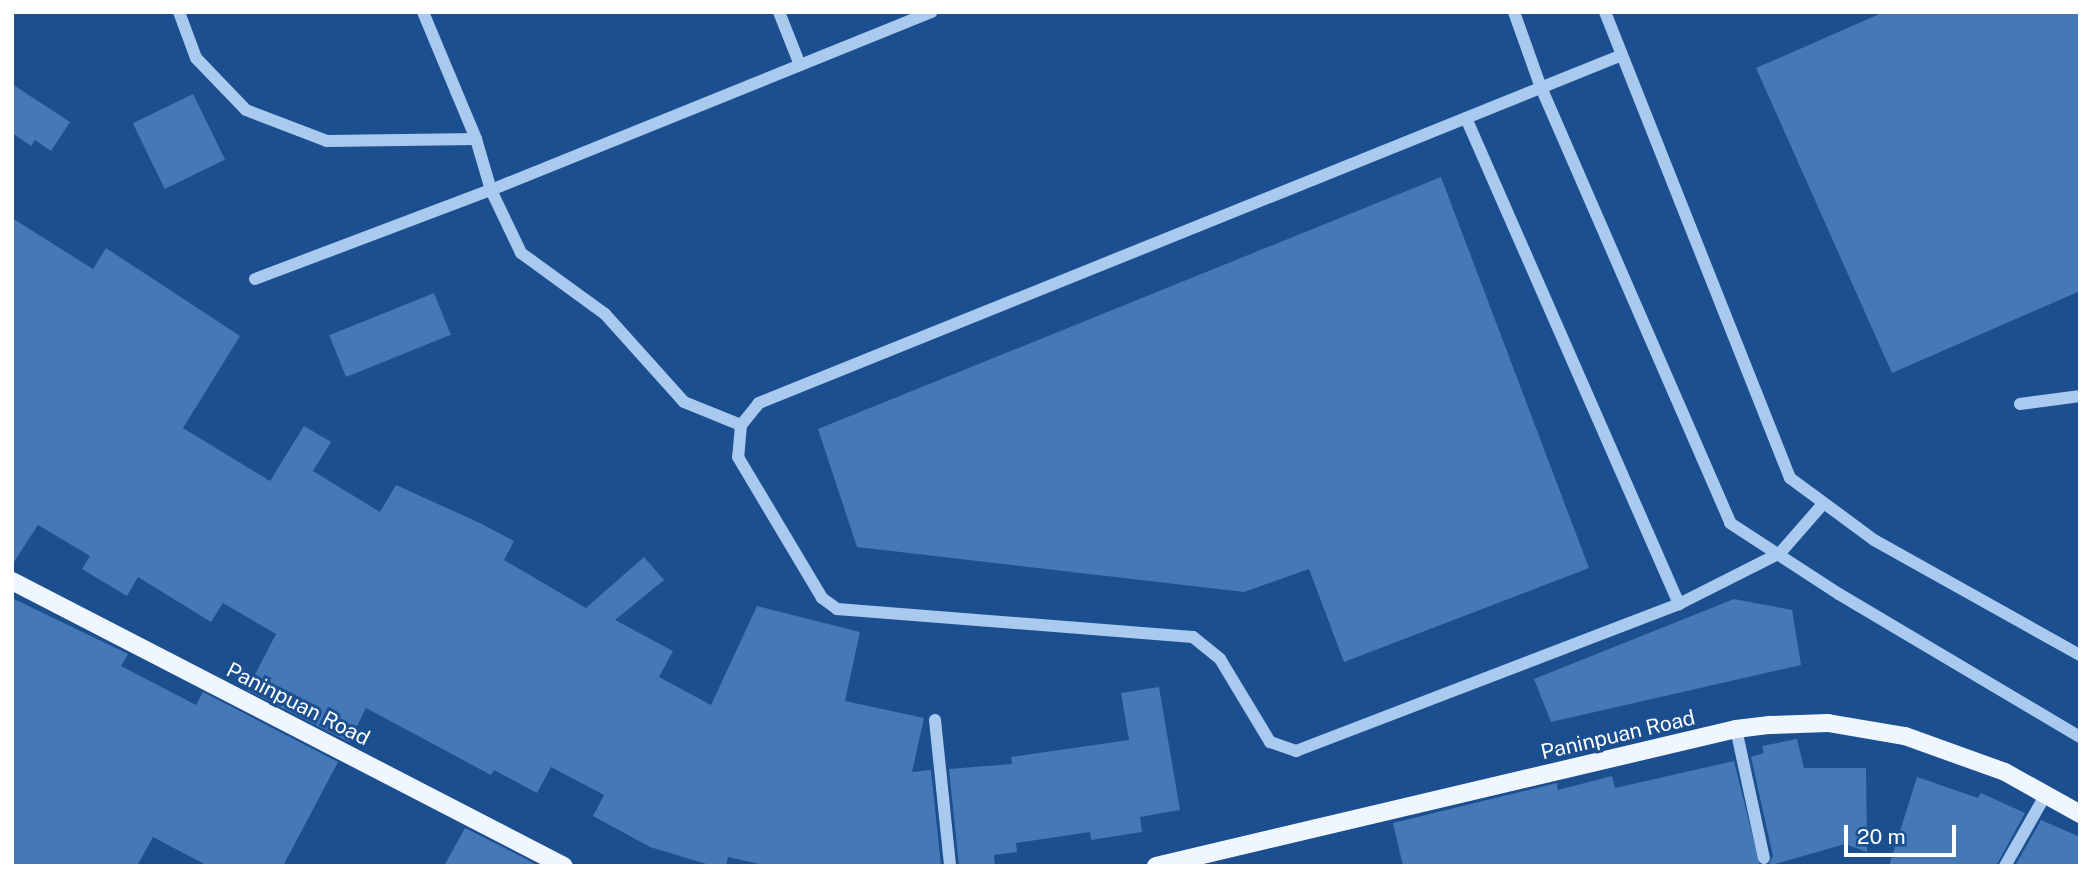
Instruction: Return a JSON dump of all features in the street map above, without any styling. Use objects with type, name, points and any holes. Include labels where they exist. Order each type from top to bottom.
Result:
[{"type":"main road","name":"Paninpuan Road","points":[[12,581],[564,866]]},
{"type":"main road","name":"Paninpuan Road","points":[[1156,866],[1736,729],[1828,723],[1905,736],[2005,772],[2080,814]]},
{"type":"street","points":[[179,12],[196,58],[246,110],[327,141],[476,139]]},
{"type":"street","points":[[423,12],[476,139],[491,190],[521,253],[605,314],[684,402],[741,425]]},
{"type":"street","points":[[779,12],[800,65]]},
{"type":"street","points":[[255,279],[491,190],[931,12]]},
{"type":"street","points":[[1514,12],[1540,85],[1730,523],[1780,553],[1839,594],[2080,737]]},
{"type":"street","points":[[1605,12],[1790,478],[1822,505],[1874,540],[2080,655]]},
{"type":"street","points":[[1622,55],[1540,85],[1466,118],[758,404],[741,425],[738,457],[822,598],[837,609],[1193,637],[1220,659],[1270,742],[1296,751],[1679,604],[1780,553],[1822,505]]},
{"type":"street","points":[[1466,118],[1679,604]]},
{"type":"street","points":[[2020,404],[2080,396]]},
{"type":"street","points":[[935,720],[950,866]]},
{"type":"street","points":[[1736,729],[1765,858]]},
{"type":"street","points":[[2005,866],[2045,796]]},
{"type":"building","points":[[1884,12],[2080,12],[2080,291],[1892,373],[1756,68]]},
{"type":"building","points":[[12,84],[70,122],[51,151],[35,140],[31,146],[12,133]]},
{"type":"building","points":[[193,94],[225,160],[165,189],[133,123]]},
{"type":"building","points":[[1441,177],[1589,568],[1344,662],[1309,569],[1244,592],[857,547],[818,429]]},
{"type":"building","points":[[12,218],[93,269],[106,248],[240,336],[183,428],[270,481],[304,426],[331,442],[313,471],[380,512],[396,485],[482,524],[514,541],[504,560],[586,608],[644,557],[664,580],[615,620],[673,651],[659,677],[711,705],[757,606],[860,632],[845,701],[924,718],[912,772],[931,770],[941,866],[768,866],[728,857],[726,866],[713,866],[650,847],[593,816],[604,795],[551,767],[537,793],[494,770],[491,775],[366,708],[349,742],[247,690],[276,634],[223,603],[211,622],[138,577],[127,596],[82,569],[90,556],[38,525],[12,565]]},
{"type":"building","points":[[434,293],[451,335],[346,377],[329,335]]},
{"type":"building","points":[[12,598],[128,654],[121,666],[196,705],[203,692],[338,762],[283,866],[208,866],[153,837],[137,866],[12,866]]},
{"type":"building","points":[[1734,599],[1792,610],[1801,665],[1551,722],[1534,679]]},
{"type":"building","points":[[1159,687],[1180,810],[1140,817],[1142,832],[1091,840],[1090,832],[1016,843],[1017,852],[994,855],[995,866],[959,866],[949,769],[1012,764],[1011,757],[1129,740],[1121,693]]},
{"type":"building","points":[[1797,739],[1804,768],[1866,768],[1867,852],[1845,844],[1768,866],[1773,856],[1751,757],[1764,753],[1762,746]]},
{"type":"building","points":[[1734,761],[1760,866],[1403,866],[1393,823],[1557,783],[1558,790],[1612,776],[1615,788]]},
{"type":"building","points":[[1917,777],[1978,798],[1981,793],[2025,813],[1996,866],[1889,866]]},
{"type":"building","points":[[2041,820],[2080,837],[2080,866],[2015,866]]},
{"type":"building","points":[[465,828],[526,859],[538,866],[444,866]]}]
